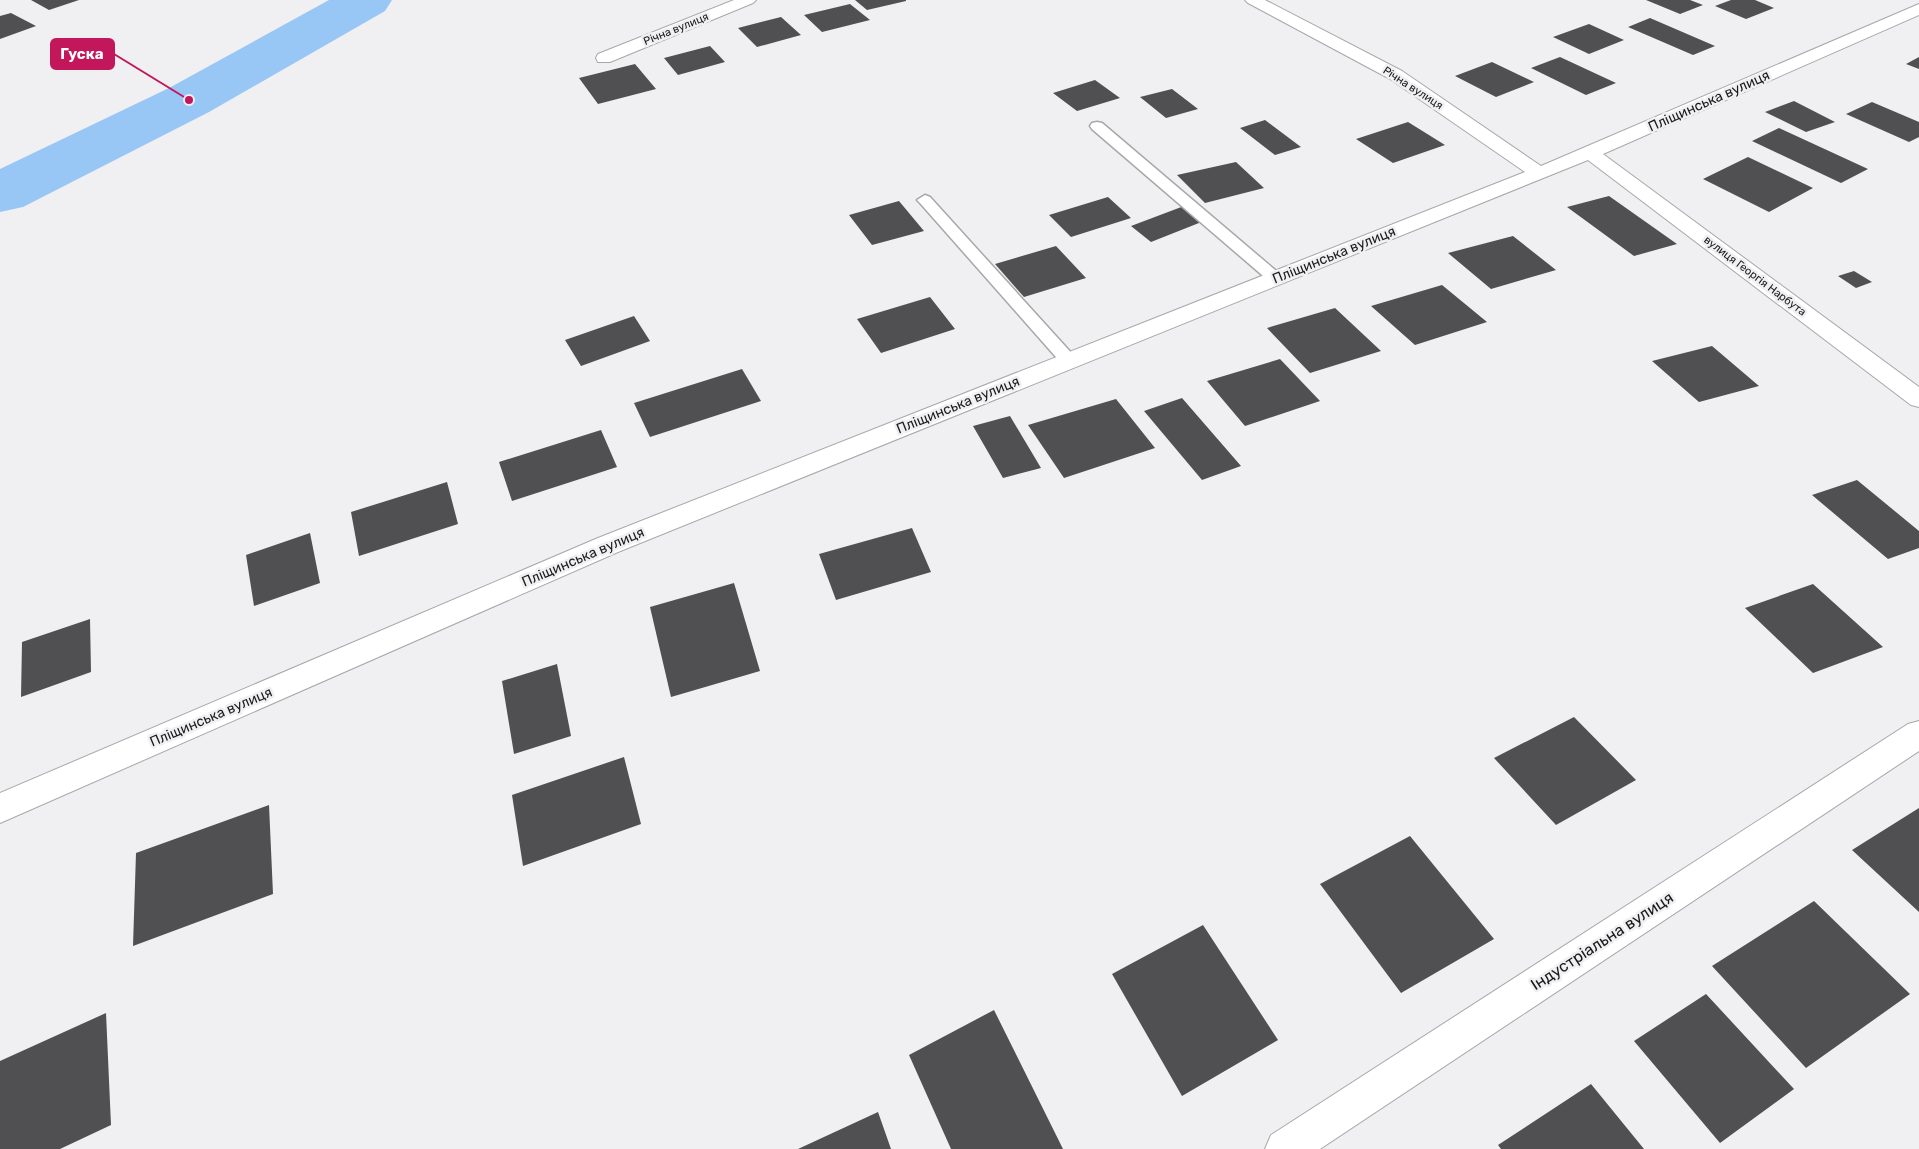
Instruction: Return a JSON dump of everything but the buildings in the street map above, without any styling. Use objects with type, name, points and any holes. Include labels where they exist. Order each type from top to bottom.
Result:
[{"type":"street","name":"Річна вулиця","points":[[604,58],[748,0]]},
{"type":"street","name":"Річна вулиця","points":[[1253,0],[1396,75],[1539,173]]},
{"type":"street","name":"Пліщинська вулиця","points":[[0,808],[608,545],[1590,153],[1919,9]]},
{"type":"street","name":"вулиця Георгія Нарбута","points":[[1590,153],[1919,399]]},
{"type":"street","name":"Індустріальна вулиця","points":[[1285,1149],[1919,734]]},
{"type":"lane","points":[[1097,126],[1275,278]]},
{"type":"lane","points":[[925,200],[1069,361]]},
{"type":"waterway","points":[[0,193],[189,100],[367,0]]},
{"type":"place","name":"Гуска","points":[[189,100]]}]
